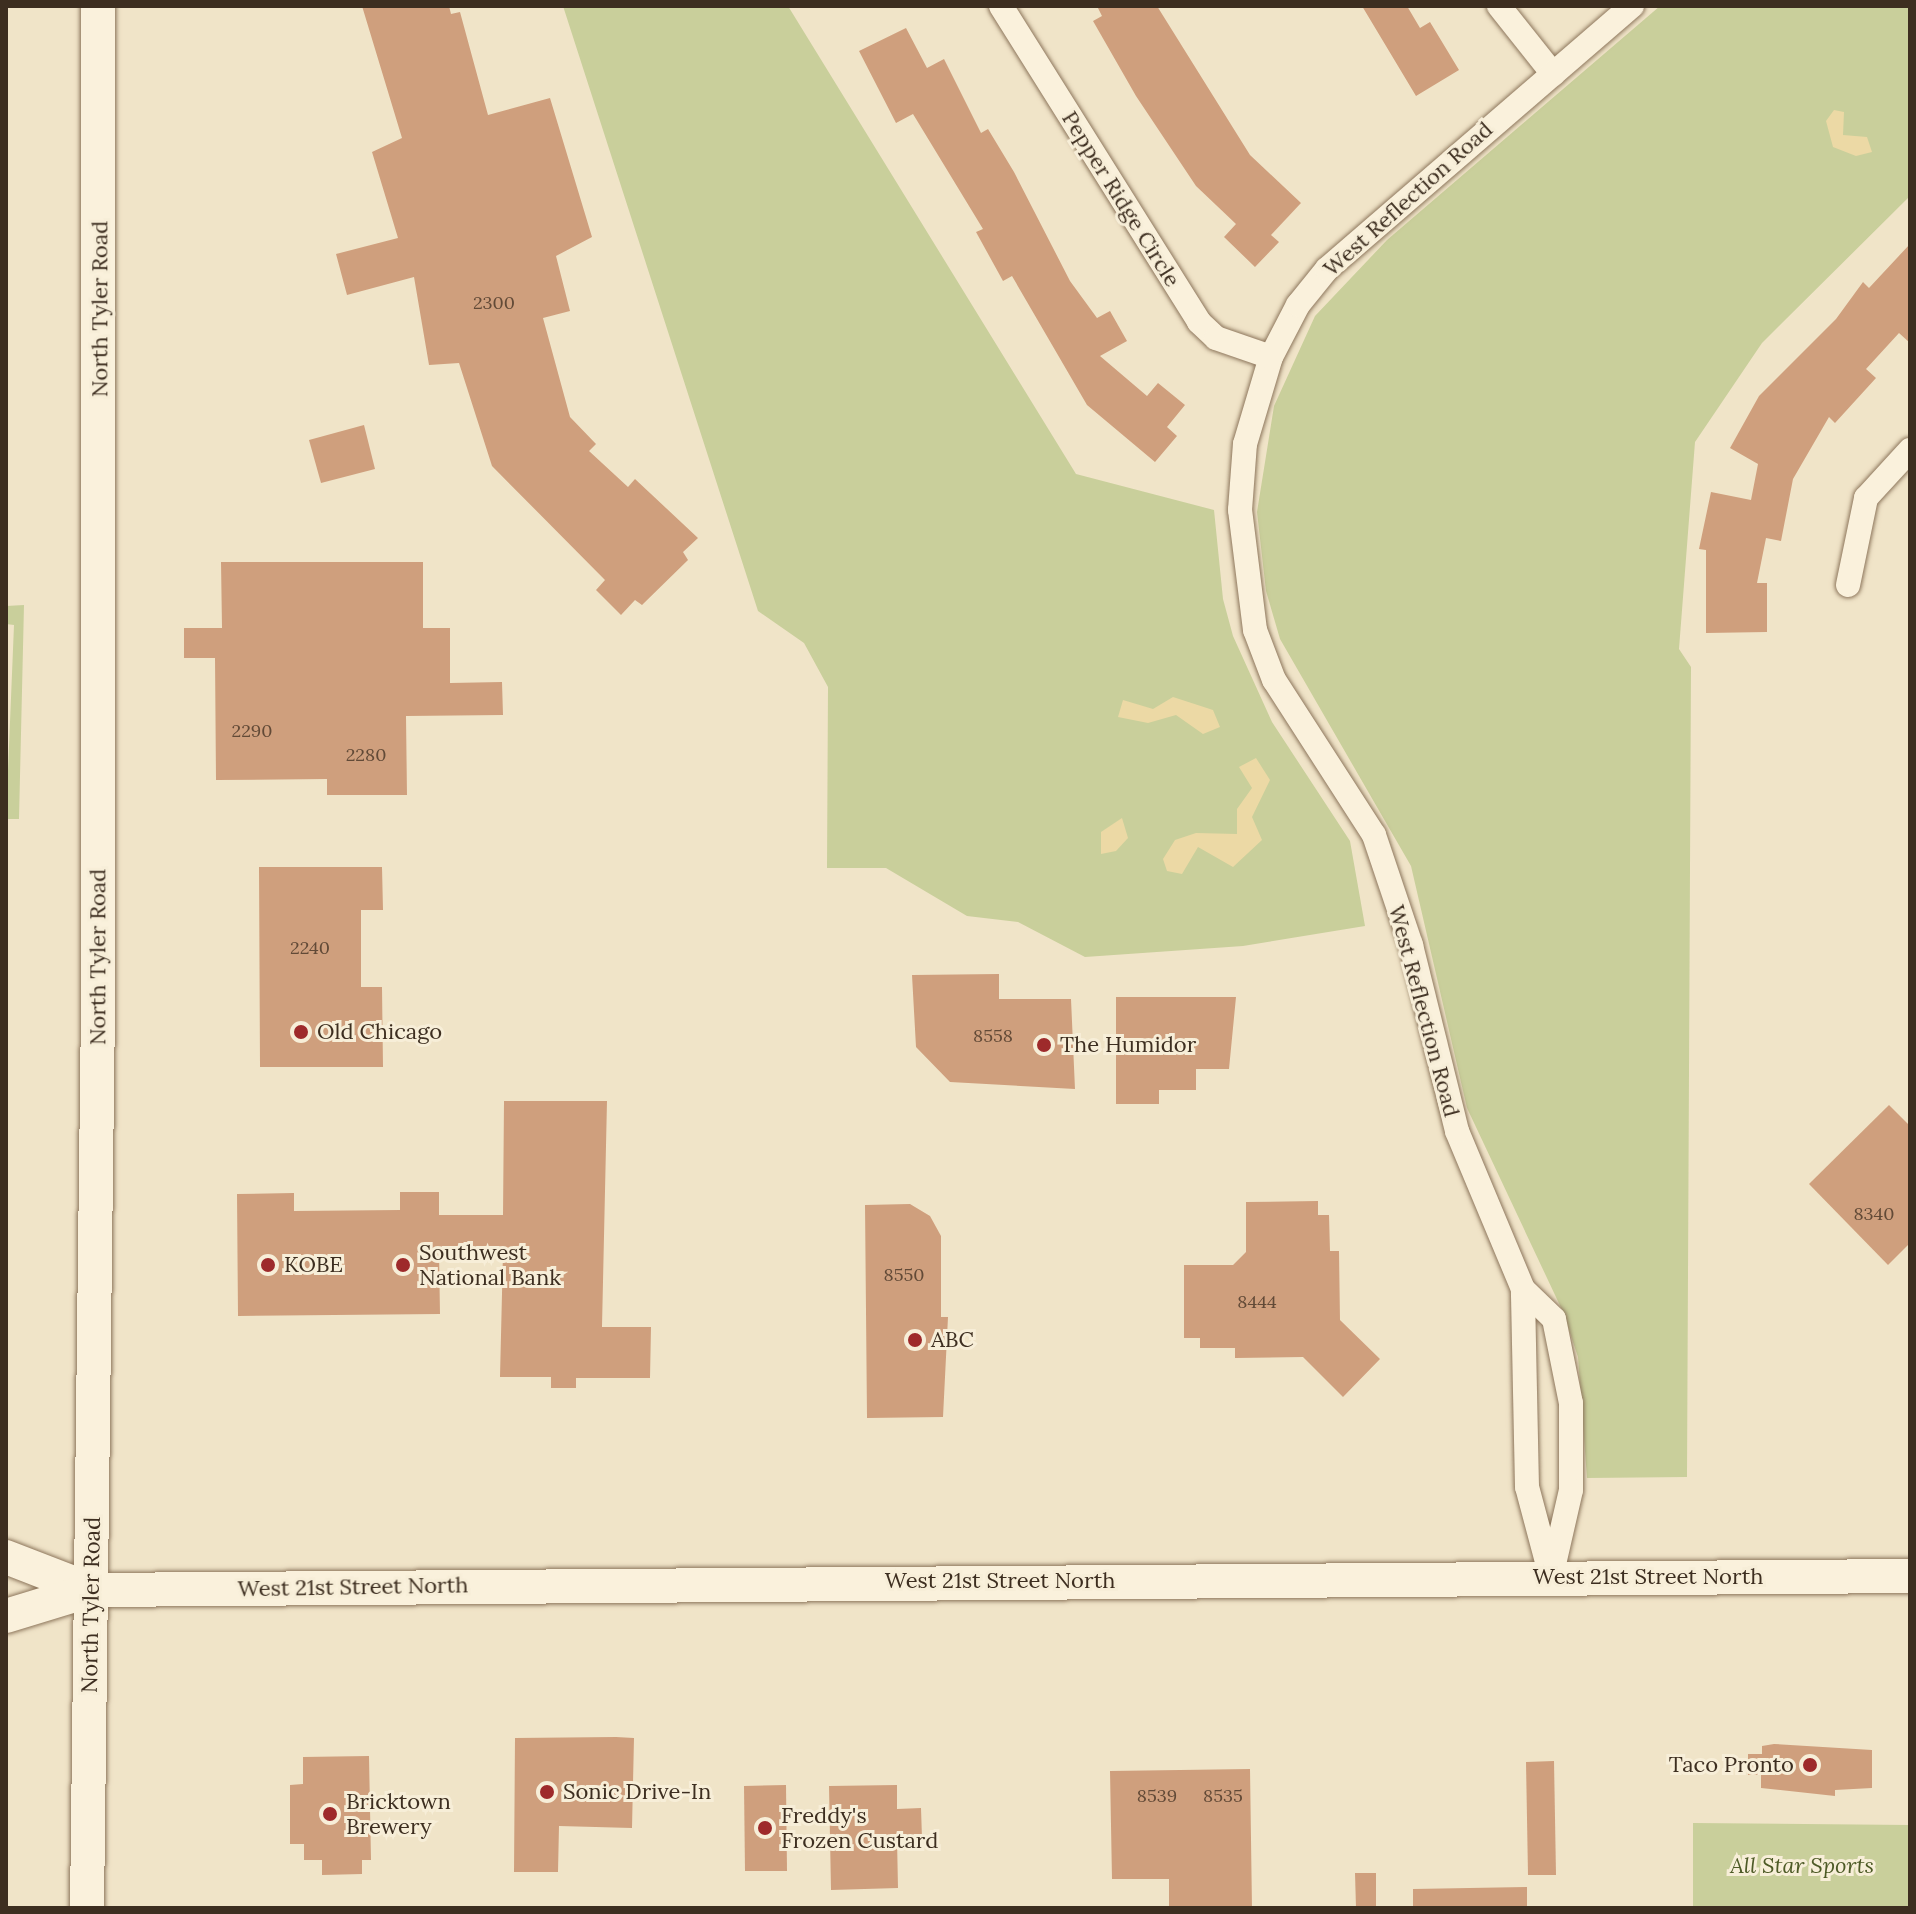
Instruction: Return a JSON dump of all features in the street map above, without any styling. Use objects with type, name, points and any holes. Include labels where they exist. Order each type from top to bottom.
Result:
[{"type":"main road","name":"North Tyler Road","points":[[87,1908],[98,1003],[98,6]]},
{"type":"main road","name":"West 21st Street North","points":[[6,1557],[91,1590]]},
{"type":"main road","name":"West 21st Street North","points":[[6,1616],[91,1590],[1910,1576]]},
{"type":"street","name":"Pepper Ridge Circle","points":[[1001,6],[1199,322],[1216,338],[1271,357]]},
{"type":"street","points":[[1499,6],[1553,74]]},
{"type":"street","name":"West Reflection Road","points":[[1551,1577],[1527,1487],[1523,1289],[1457,1131],[1411,945],[1374,835],[1351,791],[1274,680],[1255,630],[1240,510],[1245,444],[1271,357],[1298,305],[1327,269],[1632,6]]},
{"type":"street","points":[[1848,585],[1866,498],[1900,478],[1910,450]]},
{"type":"street","name":"West Reflection Road","points":[[1523,1289],[1554,1319],[1571,1403],[1571,1490],[1551,1577]]},
{"type":"green space","points":[[563,6],[788,6],[1076,474],[1214,510],[1223,599],[1233,636],[1272,722],[1350,841],[1365,926],[1243,946],[1085,957],[1018,922],[967,916],[886,868],[827,868],[828,687],[804,643],[758,611]]},
{"type":"green space","points":[[1660,6],[1910,6],[1910,196],[1762,343],[1695,442],[1679,649],[1691,667],[1687,1477],[1587,1478],[1578,1357],[1563,1312],[1467,1108],[1411,866],[1280,639],[1266,591],[1257,512],[1274,406],[1315,316],[1387,240]]},
{"type":"green space","points":[[24,605],[19,819],[6,819],[14,625],[6,624],[6,606]]},
{"type":"green space","name":"All Star Sports","points":[[1693,1823],[1910,1825],[1910,1908],[1693,1908]]},
{"type":"sand","points":[[1834,110],[1844,112],[1843,135],[1867,137],[1872,152],[1856,156],[1833,147],[1826,121]]},
{"type":"sand","points":[[1173,697],[1213,710],[1220,727],[1203,734],[1176,715],[1148,723],[1118,717],[1123,700],[1153,709]]},
{"type":"sand","points":[[1256,758],[1270,780],[1252,817],[1262,840],[1233,867],[1198,847],[1182,874],[1167,871],[1163,859],[1175,840],[1196,833],[1237,834],[1237,809],[1252,788],[1239,767]]},
{"type":"sand","points":[[1122,818],[1128,838],[1116,851],[1101,854],[1101,832]]},
{"type":"building","points":[[362,6],[449,6],[451,14],[460,12],[488,115],[550,98],[592,237],[556,256],[570,311],[543,318],[570,417],[596,444],[589,451],[628,487],[635,479],[698,538],[683,552],[688,560],[642,605],[635,600],[621,615],[596,590],[605,580],[492,466],[459,363],[429,365],[414,277],[347,295],[336,254],[398,238],[372,152],[402,138]]},
{"type":"building","points":[[1097,6],[1157,6],[1250,155],[1301,203],[1271,235],[1279,242],[1255,267],[1224,237],[1236,224],[1196,186],[1136,96],[1093,21],[1102,16]]},
{"type":"building","points":[[1362,6],[1407,6],[1420,28],[1430,22],[1459,70],[1416,96]]},
{"type":"building","points":[[906,28],[927,68],[944,59],[981,133],[988,129],[1014,172],[1070,281],[1097,318],[1110,311],[1127,341],[1100,356],[1147,396],[1158,383],[1185,405],[1167,427],[1177,436],[1155,462],[1087,405],[1012,276],[1003,281],[976,232],[983,229],[913,114],[896,123],[859,51]]},
{"type":"building","points":[[1910,244],[1910,343],[1899,333],[1866,369],[1876,378],[1835,423],[1829,417],[1793,479],[1781,541],[1766,538],[1757,583],[1767,583],[1767,632],[1706,633],[1706,550],[1699,549],[1711,492],[1751,500],[1758,464],[1730,448],[1759,396],[1836,319],[1863,282],[1869,288]]},
{"type":"building","points":[[364,425],[375,469],[321,483],[309,440]]},
{"type":"building","points":[[221,562],[423,562],[423,628],[450,628],[450,683],[502,682],[503,715],[406,716],[407,795],[327,795],[327,779],[216,780],[215,658],[184,658],[184,628],[222,628]]},
{"type":"building","points":[[259,867],[382,867],[383,910],[361,910],[361,987],[382,987],[383,1067],[260,1067]]},
{"type":"building","points":[[999,974],[999,999],[1071,999],[1075,1089],[950,1082],[916,1047],[912,975]]},
{"type":"building","points":[[1116,997],[1236,997],[1229,1069],[1196,1069],[1196,1090],[1159,1090],[1159,1104],[1116,1104]]},
{"type":"building","points":[[504,1101],[607,1101],[602,1327],[651,1327],[650,1378],[576,1378],[576,1388],[551,1388],[551,1377],[500,1377],[503,1252],[439,1252],[440,1314],[238,1316],[237,1194],[294,1193],[294,1211],[400,1210],[400,1192],[439,1192],[439,1215],[503,1215]]},
{"type":"building","points":[[1889,1105],[1910,1126],[1910,1243],[1888,1265],[1809,1184]]},
{"type":"building","points":[[1318,1201],[1318,1215],[1329,1215],[1330,1251],[1339,1251],[1340,1320],[1380,1359],[1343,1397],[1303,1357],[1235,1358],[1235,1348],[1200,1348],[1200,1338],[1184,1338],[1184,1265],[1233,1265],[1246,1252],[1246,1202]]},
{"type":"building","points":[[910,1204],[930,1216],[941,1236],[941,1317],[948,1317],[943,1417],[867,1418],[865,1205]]},
{"type":"building","points":[[515,1738],[634,1738],[632,1828],[559,1826],[558,1872],[514,1872]]},
{"type":"building","name":"Taco Pronto","points":[[1774,1744],[1872,1750],[1872,1788],[1835,1790],[1835,1796],[1761,1788],[1761,1775],[1748,1775],[1748,1754],[1762,1754],[1762,1746]]},
{"type":"building","name":"Bricktown Brewery","points":[[369,1756],[371,1860],[362,1860],[362,1874],[322,1875],[322,1860],[304,1860],[304,1844],[290,1844],[290,1785],[303,1784],[303,1757]]},
{"type":"building","points":[[1554,1761],[1556,1875],[1528,1875],[1526,1762]]},
{"type":"building","points":[[1250,1769],[1252,1908],[1169,1908],[1169,1879],[1112,1879],[1110,1771]]},
{"type":"building","name":"Freddy's Frozen Custard","points":[[786,1785],[787,1871],[745,1871],[744,1786]]},
{"type":"building","points":[[897,1785],[897,1809],[921,1808],[922,1838],[897,1839],[898,1888],[831,1890],[829,1786]]},
{"type":"building","points":[[1355,1873],[1376,1873],[1376,1908],[1356,1908]]},
{"type":"building","points":[[1527,1887],[1527,1908],[1413,1908],[1413,1889]]},
{"type":"place","name":"Old Chicago","points":[[301,1032]]},
{"type":"place","name":"The Humidor","points":[[1044,1045]]},
{"type":"place","name":"KOBE","points":[[268,1265]]},
{"type":"place","name":"Southwest National Bank","points":[[403,1265]]},
{"type":"place","name":"ABC","points":[[915,1340]]},
{"type":"place","name":"Taco Pronto","points":[[1810,1765]]},
{"type":"place","name":"Sonic Drive-In","points":[[547,1792]]},
{"type":"place","name":"Bricktown Brewery","points":[[330,1814]]},
{"type":"place","name":"Freddy's Frozen Custard","points":[[765,1828]]}]
